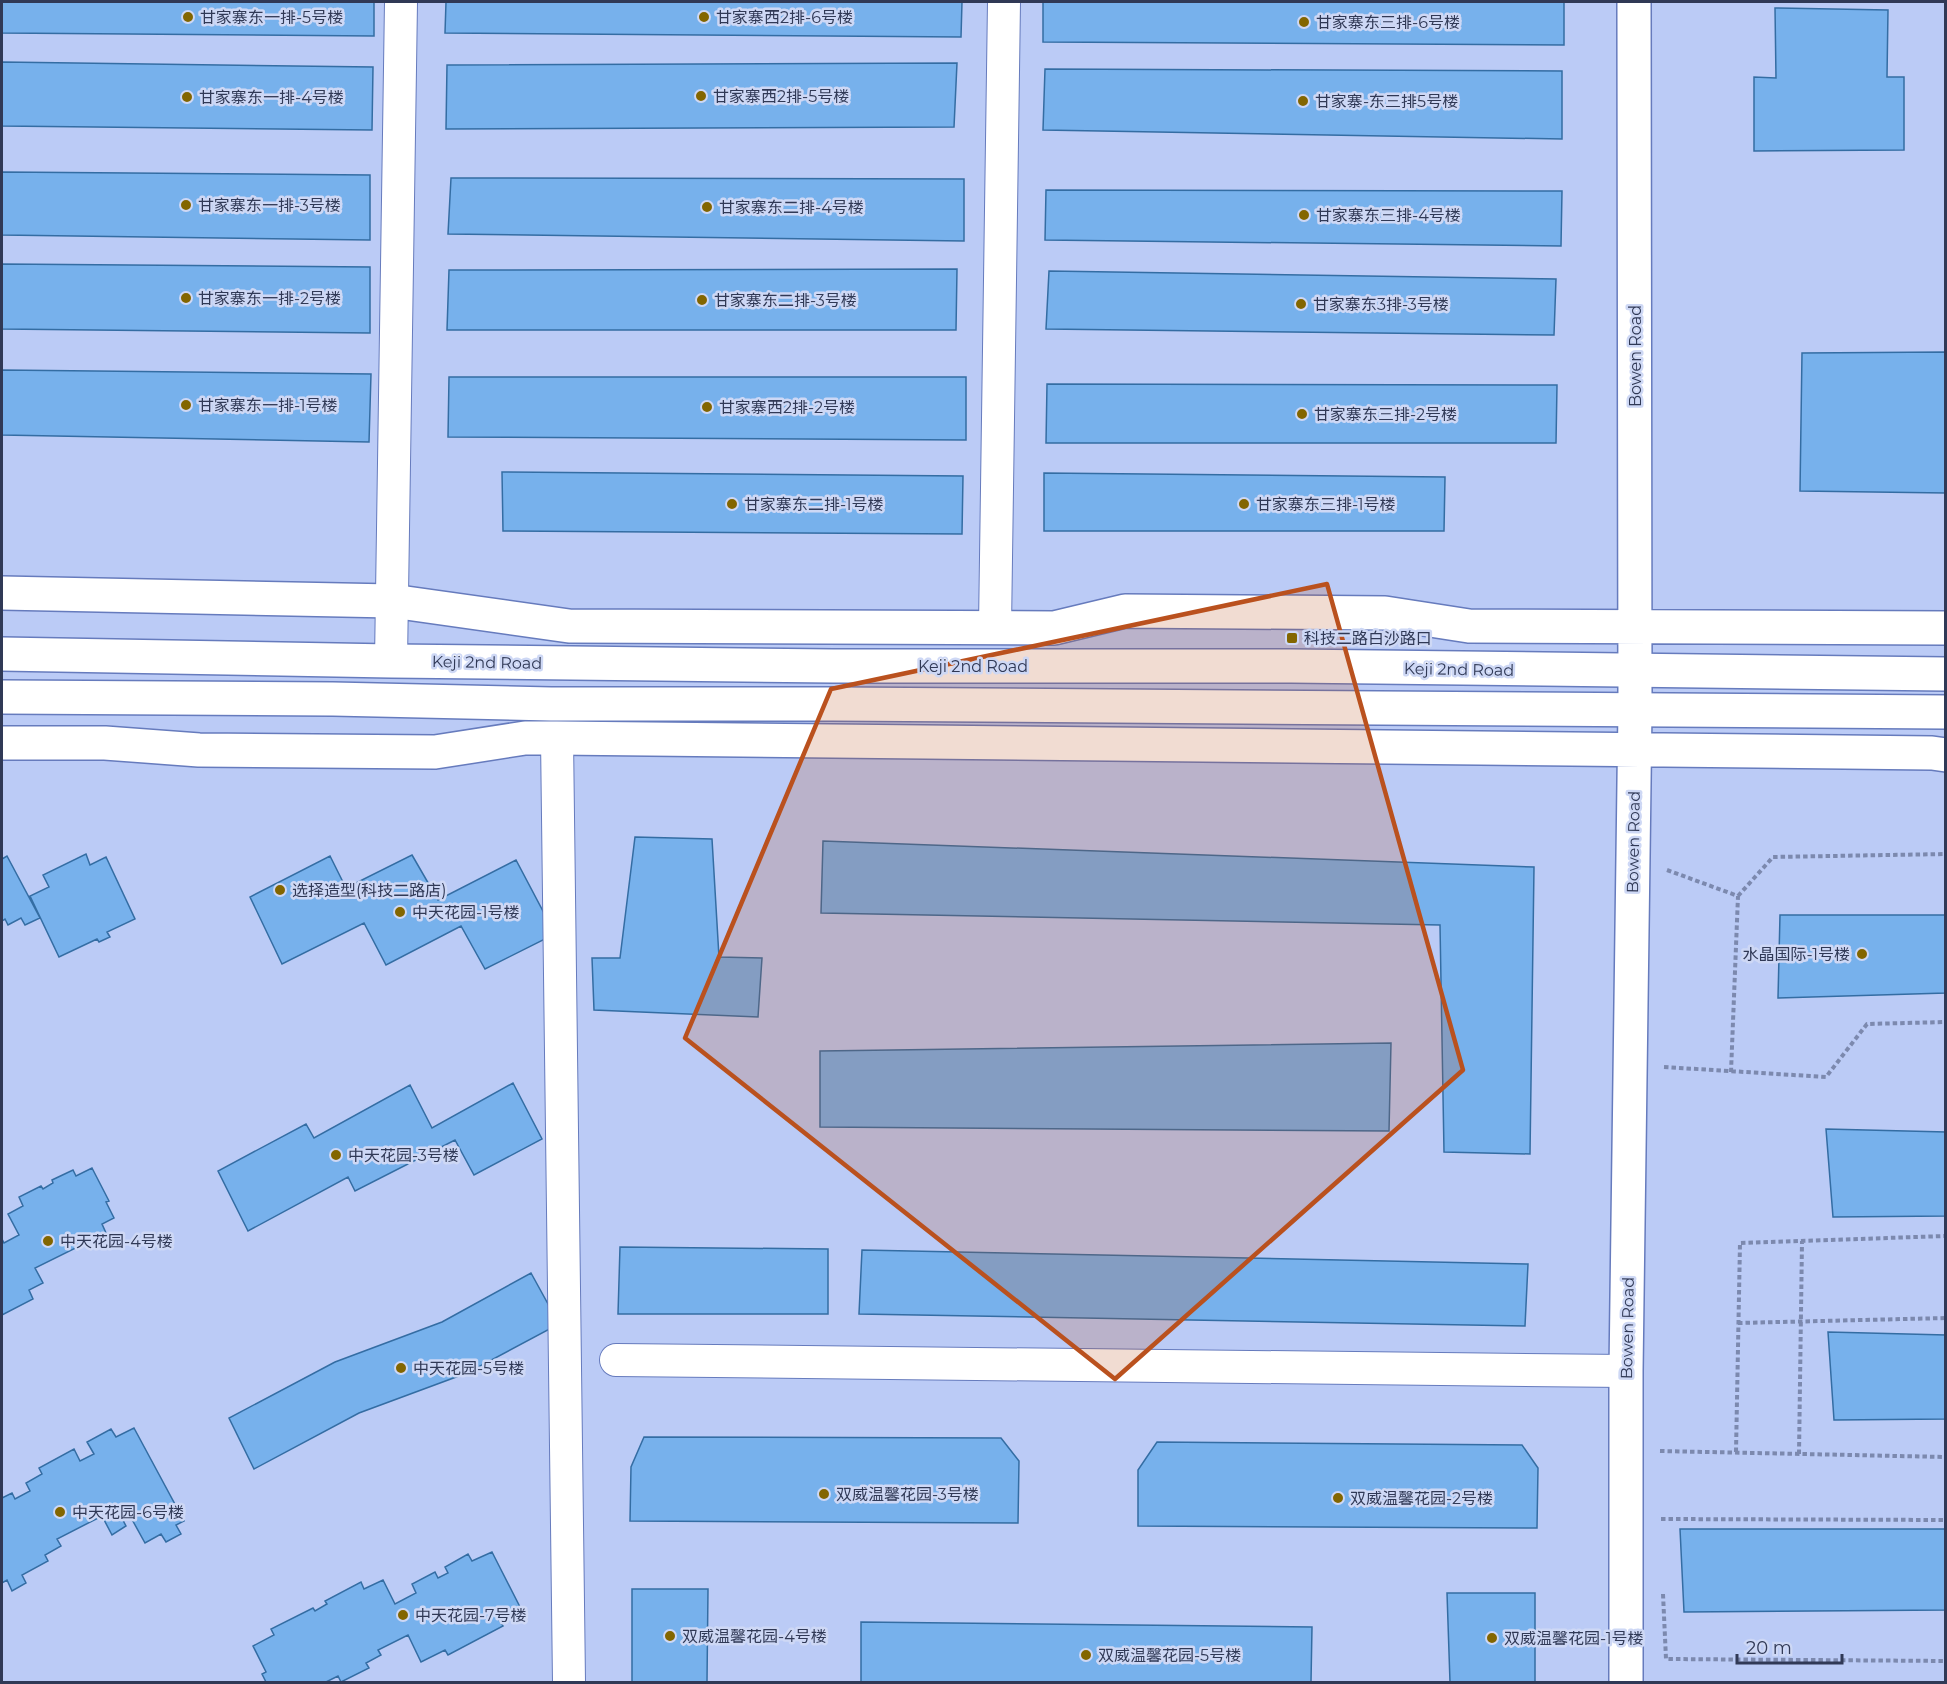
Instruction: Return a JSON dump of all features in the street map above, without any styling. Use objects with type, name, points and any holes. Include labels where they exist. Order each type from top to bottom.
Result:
[{"type":"street","points":[[391,661],[401,2]]},
{"type":"street","points":[[995,627],[1004,2]]},
{"type":"street","name":"Bowen Road","points":[[1626,1683],[1626,1371],[1635,709],[1634,2]]},
{"type":"street","points":[[2,593],[392,601],[569,626],[1054,628],[1125,611],[1136,611],[1385,613],[1469,626],[1946,627]]},
{"type":"street","name":"Keji 2nd Road","points":[[2,654],[833,666],[1292,666],[1946,674]]},
{"type":"street","points":[[2,697],[333,699],[551,704],[1946,712]]},
{"type":"street","points":[[2,743],[105,743],[199,750],[435,752],[525,738],[557,738],[1932,753],[1946,755]]},
{"type":"street","points":[[557,738],[569,1683]]},
{"type":"street","points":[[616,1360],[1626,1371]]},
{"type":"path","points":[[1731,1072],[1738,896],[1773,857],[1946,854]]},
{"type":"path","points":[[1633,857],[1738,896]]},
{"type":"path","points":[[1630,1065],[1826,1077],[1867,1024],[1946,1022]]},
{"type":"path","points":[[1736,1452],[1740,1243],[1946,1236]]},
{"type":"path","points":[[1799,1454],[1802,1241]]},
{"type":"path","points":[[1738,1323],[1946,1318]]},
{"type":"path","points":[[1626,1450],[1946,1457]]},
{"type":"path","points":[[1660,1519],[1946,1520]]},
{"type":"path","points":[[1663,1589],[1666,1659],[1946,1661]]},
{"type":"highlighted area","points":[[1327,584],[1463,1070],[1115,1379],[685,1038],[831,689]]},
{"type":"building","name":"甘家寨东一排-5号楼","points":[[2,2],[374,2],[374,36],[2,33]]},
{"type":"building","name":"甘家寨西2排-6号楼","points":[[446,2],[962,2],[961,37],[445,33]]},
{"type":"building","name":"甘家寨东三排-6号楼","points":[[1043,2],[1564,2],[1564,45],[1043,42]]},
{"type":"building","points":[[1775,8],[1888,10],[1887,77],[1904,77],[1904,150],[1754,151],[1754,77],[1776,78]]},
{"type":"building","name":"甘家寨东一排-4号楼","points":[[2,62],[373,67],[372,130],[2,126]]},
{"type":"building","name":"甘家寨西2排-5号楼","points":[[957,63],[954,127],[446,129],[447,65]]},
{"type":"building","name":"甘家寨-东三排5号楼","points":[[1045,69],[1562,71],[1562,139],[1043,130]]},
{"type":"building","name":"甘家寨东一排-3号楼","points":[[2,172],[370,175],[370,240],[2,235]]},
{"type":"building","name":"甘家寨东二排-4号楼","points":[[451,178],[964,179],[964,241],[448,234]]},
{"type":"building","name":"甘家寨东三排-4号楼","points":[[1046,190],[1562,191],[1561,246],[1045,240]]},
{"type":"building","name":"甘家寨东一排-2号楼","points":[[2,264],[370,267],[370,333],[2,329]]},
{"type":"building","name":"甘家寨东二排-3号楼","points":[[957,269],[956,330],[447,330],[449,270]]},
{"type":"building","name":"甘家寨东3排-3号楼","points":[[1049,271],[1556,279],[1554,335],[1046,329]]},
{"type":"building","points":[[1946,352],[1946,493],[1800,491],[1802,353]]},
{"type":"building","name":"甘家寨东一排-1号楼","points":[[2,370],[371,374],[369,442],[2,435]]},
{"type":"building","name":"甘家寨西2排-2号楼","points":[[449,377],[966,377],[966,440],[448,437]]},
{"type":"building","name":"甘家寨东三排-2号楼","points":[[1047,384],[1557,385],[1556,443],[1046,443]]},
{"type":"building","name":"甘家寨东二排-1号楼","points":[[502,472],[963,476],[962,534],[503,531]]},
{"type":"building","name":"甘家寨东三排-1号楼","points":[[1044,473],[1445,477],[1444,531],[1044,531]]},
{"type":"building","points":[[635,837],[712,839],[719,957],[762,958],[758,1017],[594,1010],[592,958],[620,958]]},
{"type":"building","points":[[823,841],[1534,867],[1530,1154],[1444,1152],[1440,925],[821,913]]},
{"type":"building","points":[[86,854],[90,865],[106,857],[135,919],[107,932],[110,937],[99,942],[97,939],[59,957],[30,896],[49,887],[43,875]]},
{"type":"building","name":"中天花园-1号楼","points":[[412,855],[438,900],[516,860],[555,934],[485,969],[461,926],[386,965],[364,923],[282,964],[250,897],[330,856],[346,888]]},
{"type":"building","points":[[7,856],[40,918],[25,925],[21,918],[8,925],[5,919],[2,921],[2,859]]},
{"type":"building","name":"水晶国际-1号楼","points":[[1780,915],[1946,915],[1946,993],[1778,998]]},
{"type":"building","points":[[1391,1043],[1389,1131],[820,1127],[820,1051]]},
{"type":"building","name":"中天花园-3号楼","points":[[513,1083],[542,1139],[474,1175],[455,1140],[355,1191],[348,1177],[248,1231],[218,1171],[306,1124],[314,1138],[410,1085],[432,1128]]},
{"type":"building","points":[[1826,1129],[1946,1132],[1946,1216],[1833,1217]]},
{"type":"building","name":"中天花园-4号楼","points":[[92,1168],[109,1201],[106,1202],[114,1218],[102,1224],[106,1233],[35,1268],[43,1283],[29,1290],[33,1299],[2,1315],[2,1239],[4,1243],[19,1235],[8,1214],[23,1206],[19,1197],[41,1186],[43,1189],[53,1183],[52,1180],[73,1170],[76,1176]]},
{"type":"building","points":[[620,1247],[828,1249],[828,1314],[618,1314]]},
{"type":"building","points":[[862,1250],[1528,1264],[1525,1326],[859,1314]]},
{"type":"building","name":"中天花园-5号楼","points":[[531,1273],[559,1324],[467,1373],[359,1413],[254,1469],[229,1418],[335,1362],[442,1322]]},
{"type":"building","points":[[1828,1332],[1946,1335],[1946,1419],[1834,1420]]},
{"type":"building","name":"中天花园-6号楼","points":[[134,1428],[184,1521],[176,1525],[181,1534],[166,1542],[161,1534],[145,1543],[124,1505],[117,1509],[126,1526],[112,1535],[102,1516],[57,1539],[61,1546],[45,1555],[48,1561],[22,1575],[26,1583],[12,1591],[7,1580],[2,1583],[2,1498],[12,1493],[15,1499],[30,1491],[26,1483],[42,1474],[39,1468],[74,1449],[80,1461],[94,1454],[87,1442],[111,1429],[116,1437]]},
{"type":"building","name":"双威温馨花园-3号楼","points":[[644,1437],[1001,1438],[1019,1461],[1018,1523],[630,1521],[631,1467]]},
{"type":"building","name":"双威温馨花园-2号楼","points":[[1157,1442],[1522,1445],[1538,1468],[1537,1528],[1138,1526],[1138,1470]]},
{"type":"building","points":[[1680,1529],[1946,1529],[1946,1610],[1684,1612]]},
{"type":"building","name":"中天花园-7号楼","points":[[492,1552],[521,1609],[499,1620],[503,1626],[448,1655],[445,1650],[421,1662],[408,1635],[378,1650],[381,1655],[366,1663],[369,1668],[341,1682],[338,1676],[326,1682],[266,1682],[262,1674],[266,1672],[253,1646],[274,1635],[271,1629],[313,1608],[315,1611],[327,1604],[325,1601],[361,1582],[364,1589],[383,1580],[395,1604],[416,1593],[412,1584],[435,1572],[438,1578],[448,1573],[445,1567],[468,1554],[472,1561]]},
{"type":"building","name":"双威温馨花园-4号楼","points":[[632,1589],[708,1589],[707,1682],[632,1682]]},
{"type":"building","name":"双威温馨花园-1号楼","points":[[1447,1593],[1535,1593],[1535,1682],[1450,1682]]},
{"type":"building","name":"双威温馨花园-5号楼","points":[[861,1622],[1312,1627],[1311,1682],[861,1682]]},
{"type":"place","name":"甘家寨东一排-5号楼","points":[[188,17]]},
{"type":"place","name":"甘家寨西2排-6号楼","points":[[704,17]]},
{"type":"place","name":"甘家寨东三排-6号楼","points":[[1304,22]]},
{"type":"place","name":"甘家寨西2排-5号楼","points":[[701,96]]},
{"type":"place","name":"甘家寨东一排-4号楼","points":[[187,97]]},
{"type":"place","name":"甘家寨-东三排5号楼","points":[[1303,101]]},
{"type":"place","name":"甘家寨东一排-3号楼","points":[[186,205]]},
{"type":"place","name":"甘家寨东二排-4号楼","points":[[707,207]]},
{"type":"place","name":"甘家寨东三排-4号楼","points":[[1304,215]]},
{"type":"place","name":"甘家寨东一排-2号楼","points":[[186,298]]},
{"type":"place","name":"甘家寨东二排-3号楼","points":[[702,300]]},
{"type":"place","name":"甘家寨东3排-3号楼","points":[[1301,304]]},
{"type":"place","name":"甘家寨东一排-1号楼","points":[[186,405]]},
{"type":"place","name":"甘家寨西2排-2号楼","points":[[707,407]]},
{"type":"place","name":"甘家寨东三排-2号楼","points":[[1302,414]]},
{"type":"place","name":"甘家寨东二排-1号楼","points":[[732,504]]},
{"type":"place","name":"甘家寨东三排-1号楼","points":[[1244,504]]},
{"type":"place","name":"科技二路白沙路口","points":[[1292,638]]},
{"type":"place","name":"选择造型(科技二路店)","points":[[280,890]]},
{"type":"place","name":"中天花园-1号楼","points":[[400,912]]},
{"type":"place","name":"水晶国际-1号楼","points":[[1862,954]]},
{"type":"place","name":"中天花园-3号楼","points":[[336,1155]]},
{"type":"place","name":"中天花园-4号楼","points":[[48,1241]]},
{"type":"place","name":"中天花园-5号楼","points":[[401,1368]]},
{"type":"place","name":"双威温馨花园-3号楼","points":[[824,1494]]},
{"type":"place","name":"双威温馨花园-2号楼","points":[[1338,1498]]},
{"type":"place","name":"中天花园-6号楼","points":[[60,1512]]},
{"type":"place","name":"中天花园-7号楼","points":[[403,1615]]},
{"type":"place","name":"双威温馨花园-4号楼","points":[[670,1636]]},
{"type":"place","name":"双威温馨花园-1号楼","points":[[1492,1638]]},
{"type":"place","name":"双威温馨花园-5号楼","points":[[1086,1655]]}]
